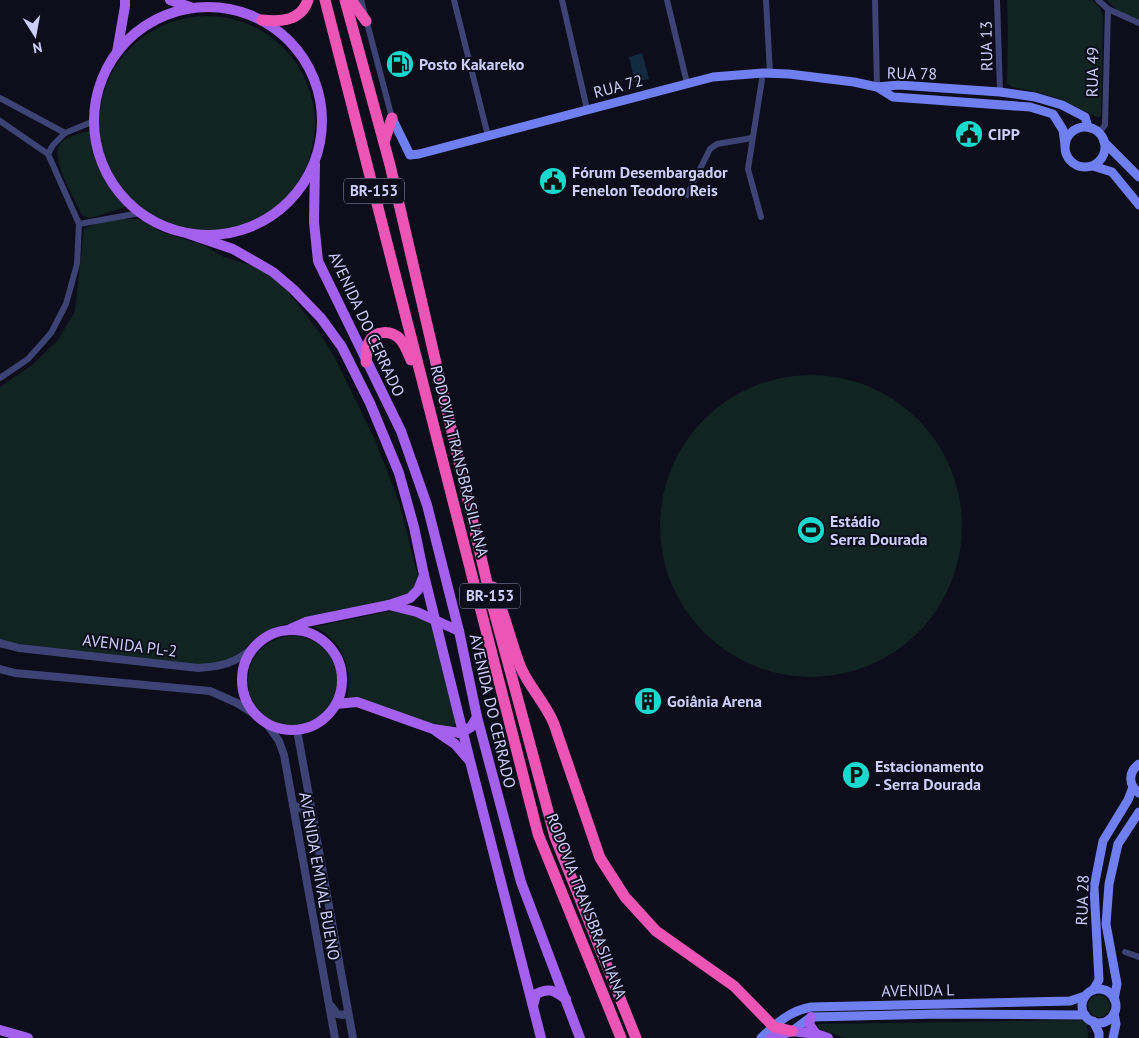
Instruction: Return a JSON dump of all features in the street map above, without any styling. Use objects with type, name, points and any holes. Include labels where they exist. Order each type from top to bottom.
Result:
[{"type":"highway","points":[[262,20],[280,22],[292,19],[300,14],[308,0]]},
{"type":"highway","name":"RODOVIA TRANSBRASILIANA","points":[[325,0],[538,834],[621,1038]]},
{"type":"highway","name":"RODOVIA TRANSBRASILIANA","points":[[345,0],[384,142],[483,568],[555,837],[636,1038]]},
{"type":"highway","points":[[351,0],[366,21]]},
{"type":"highway","points":[[384,142],[392,118]]},
{"type":"highway","points":[[366,362],[367,347],[372,338],[381,332],[391,334],[402,341],[422,382]]},
{"type":"highway","points":[[483,568],[498,599],[522,670],[551,717],[600,858],[625,896],[656,931],[734,986],[773,1032],[789,1036]]},
{"type":"main road","points":[[117,52],[125,0]]},
{"type":"main road","points":[[170,0],[193,8]]},
{"type":"main road","points":[[206,7],[235,10],[262,20],[289,40],[309,67],[321,98],[323,131],[315,164],[295,197],[264,221],[228,234],[189,234],[158,225],[131,207],[113,186],[108,177],[100,160],[94,133],[94,121],[102,77],[117,52],[138,31],[164,16],[193,8],[206,7]]},
{"type":"main road","name":"RUA 72","points":[[392,118],[410,155],[713,77],[767,73],[789,74],[854,82],[877,87]]},
{"type":"main road","name":"RUA 78","points":[[877,87],[899,85],[1000,92],[1035,97],[1062,105],[1085,117],[1088,128]]},
{"type":"main road","name":"RUA 78","points":[[877,87],[894,97],[1030,107],[1053,114],[1063,130],[1065,145]]},
{"type":"main road","points":[[1139,177],[1104,142],[1099,133],[1088,128],[1075,130],[1070,134],[1065,145],[1068,158],[1072,163],[1082,167],[1093,166],[1112,172],[1139,204]]},
{"type":"main road","points":[[1093,166],[1102,158],[1105,147],[1104,142]]},
{"type":"main road","name":"AVENIDA DO CERRADO","points":[[315,164],[314,222],[318,261],[401,431],[427,504],[459,631],[477,717],[521,882],[580,1038]]},
{"type":"main road","name":"AVENIDA DO CERRADO","points":[[189,234],[233,249],[273,272],[294,289],[321,318],[342,347],[370,403],[399,473],[414,527],[462,732],[541,1038]]},
{"type":"main road","points":[[285,631],[299,631],[312,634],[324,642],[333,652],[339,664],[342,677],[341,691],[336,704],[326,716],[313,726],[297,730],[281,729],[266,723],[253,713],[244,698],[242,680],[244,663],[253,648],[268,636],[306,622],[389,606],[410,598],[418,590],[424,575]]},
{"type":"main road","points":[[389,606],[417,612],[459,631]]},
{"type":"main road","points":[[336,704],[357,702],[433,729],[456,744],[470,761]]},
{"type":"main road","points":[[433,729],[462,732],[471,727],[477,717]]},
{"type":"main road","name":"RUA 28","points":[[1093,990],[1099,980],[1094,887],[1103,841],[1136,790],[1131,783],[1132,772],[1139,764]]},
{"type":"main road","name":"RUA 28","points":[[1114,998],[1117,984],[1106,924],[1109,884],[1118,844],[1139,812]]},
{"type":"main road","points":[[1093,1022],[1107,1020],[1116,1008],[1112,994],[1103,989],[1093,990],[1085,996],[1082,1006],[1085,1015],[1093,1022],[1099,1033],[1099,1038]]},
{"type":"main road","points":[[532,1007],[536,994],[544,990],[553,990],[566,999]]},
{"type":"main road","name":"AVENIDA L","points":[[811,1017],[1070,1001],[1085,996]]},
{"type":"main road","name":"AVENIDA L","points":[[761,1038],[773,1032],[786,1016],[798,1009],[811,1007],[940,1009],[1085,1015]]},
{"type":"main road","points":[[1113,1038],[1116,1024],[1114,1013]]},
{"type":"main road","points":[[811,1017],[809,1024],[816,1034]]},
{"type":"main road","points":[[789,1036],[811,1017]]},
{"type":"main road","points":[[0,1030],[28,1038]]},
{"type":"main road","points":[[789,1036],[816,1034],[828,1038]]},
{"type":"street","points":[[361,0],[392,118]]},
{"type":"street","points":[[454,0],[488,136]]},
{"type":"street","points":[[562,0],[587,109]]},
{"type":"street","points":[[667,0],[687,83]]},
{"type":"street","points":[[761,217],[748,169],[752,138],[767,73],[766,0]]},
{"type":"street","points":[[875,0],[877,87]]},
{"type":"street","name":"RUA 13","points":[[997,0],[1000,92]]},
{"type":"street","points":[[1098,0],[1108,9],[1139,23]]},
{"type":"street","name":"RUA 49","points":[[1099,133],[1105,125],[1108,9]]},
{"type":"street","points":[[0,98],[66,133]]},
{"type":"street","points":[[0,121],[48,154],[80,224],[77,264],[66,304],[51,333],[28,359],[0,378]]},
{"type":"street","points":[[48,154],[66,133],[94,121]]},
{"type":"street","points":[[687,195],[710,149],[717,144],[752,138]]},
{"type":"street","points":[[80,224],[140,213]]},
{"type":"street","name":"AVENIDA PL-2","points":[[0,643],[19,648],[198,668],[222,666],[240,658],[253,648]]},
{"type":"street","points":[[0,669],[15,673],[210,691],[237,703],[253,713]]},
{"type":"street","name":"AVENIDA EMIVAL BUENO","points":[[266,723],[279,741],[284,755],[335,1038]]},
{"type":"street","name":"AVENIDA EMIVAL BUENO","points":[[297,730],[353,1038]]},
{"type":"street","points":[[293,805],[303,809],[308,822],[314,829]]},
{"type":"street","points":[[1125,952],[1139,957]]},
{"type":"street","points":[[329,1003],[337,1014],[343,1015],[348,1013]]},
{"type":"green space","points":[[1007,0],[1092,0],[1100,8],[1103,17],[1101,115],[1099,118],[1060,99],[1012,87],[1007,84]]},
{"type":"green space","points":[[1107,0],[1139,0],[1139,20],[1117,10]]},
{"type":"green space","points":[[207,16],[228,18],[248,24],[267,34],[290,55],[307,83],[313,103],[315,124],[313,145],[307,165],[297,184],[276,207],[248,224],[228,230],[207,232],[186,230],[166,224],[147,214],[124,193],[107,165],[101,145],[99,124],[101,103],[107,83],[117,64],[138,41],[166,24],[186,18]]},
{"type":"green space","points":[[91,131],[98,163],[106,181],[125,207],[91,218],[83,216],[75,202],[61,171],[57,152],[61,143],[65,140]]},
{"type":"green space","points":[[122,219],[138,219],[159,231],[203,245],[224,257],[273,272],[319,332],[336,360],[376,442],[400,505],[418,577],[416,589],[404,597],[283,625],[268,632],[223,662],[205,666],[0,640],[0,387],[32,365],[58,340],[75,311],[84,229],[97,224]]},
{"type":"green space","name":"Estádio Serra Dourada","points":[[796,375],[826,375],[869,386],[895,400],[928,430],[951,468],[956,482],[962,511],[962,541],[951,584],[937,610],[918,633],[895,652],[869,666],[826,677],[796,677],[753,666],[727,652],[694,622],[671,584],[666,570],[660,541],[660,511],[671,468],[685,442],[715,409],[753,386],[767,381]]},
{"type":"green space","points":[[396,611],[413,613],[432,623],[457,721],[450,727],[441,728],[360,699],[347,697],[349,676],[343,656],[332,639],[314,627]]},
{"type":"green space","points":[[293,636],[310,639],[325,649],[335,664],[338,681],[335,698],[325,713],[310,723],[293,726],[276,723],[261,713],[251,698],[248,681],[251,664],[261,649],[276,639]]},
{"type":"green space","points":[[1099,995],[1107,998],[1110,1006],[1107,1014],[1099,1017],[1091,1014],[1088,1006],[1091,998]]},
{"type":"green space","points":[[1087,1020],[1088,1038],[845,1038],[818,1029],[818,1024]]},
{"type":"water","points":[[642,53],[649,79],[635,82],[629,57]]},
{"type":"place","name":"Posto Kakareko","points":[[400,64]]},
{"type":"place","name":"CIPP","points":[[969,134]]},
{"type":"place","name":"Fórum Desembargador Fenelon Teodoro Reis","points":[[553,181]]},
{"type":"place","name":"Estádio Serra Dourada","points":[[811,530]]},
{"type":"place","name":"Goiânia Arena","points":[[648,701]]},
{"type":"place","name":"Estacionamento - Serra Dourada","points":[[856,775]]}]
